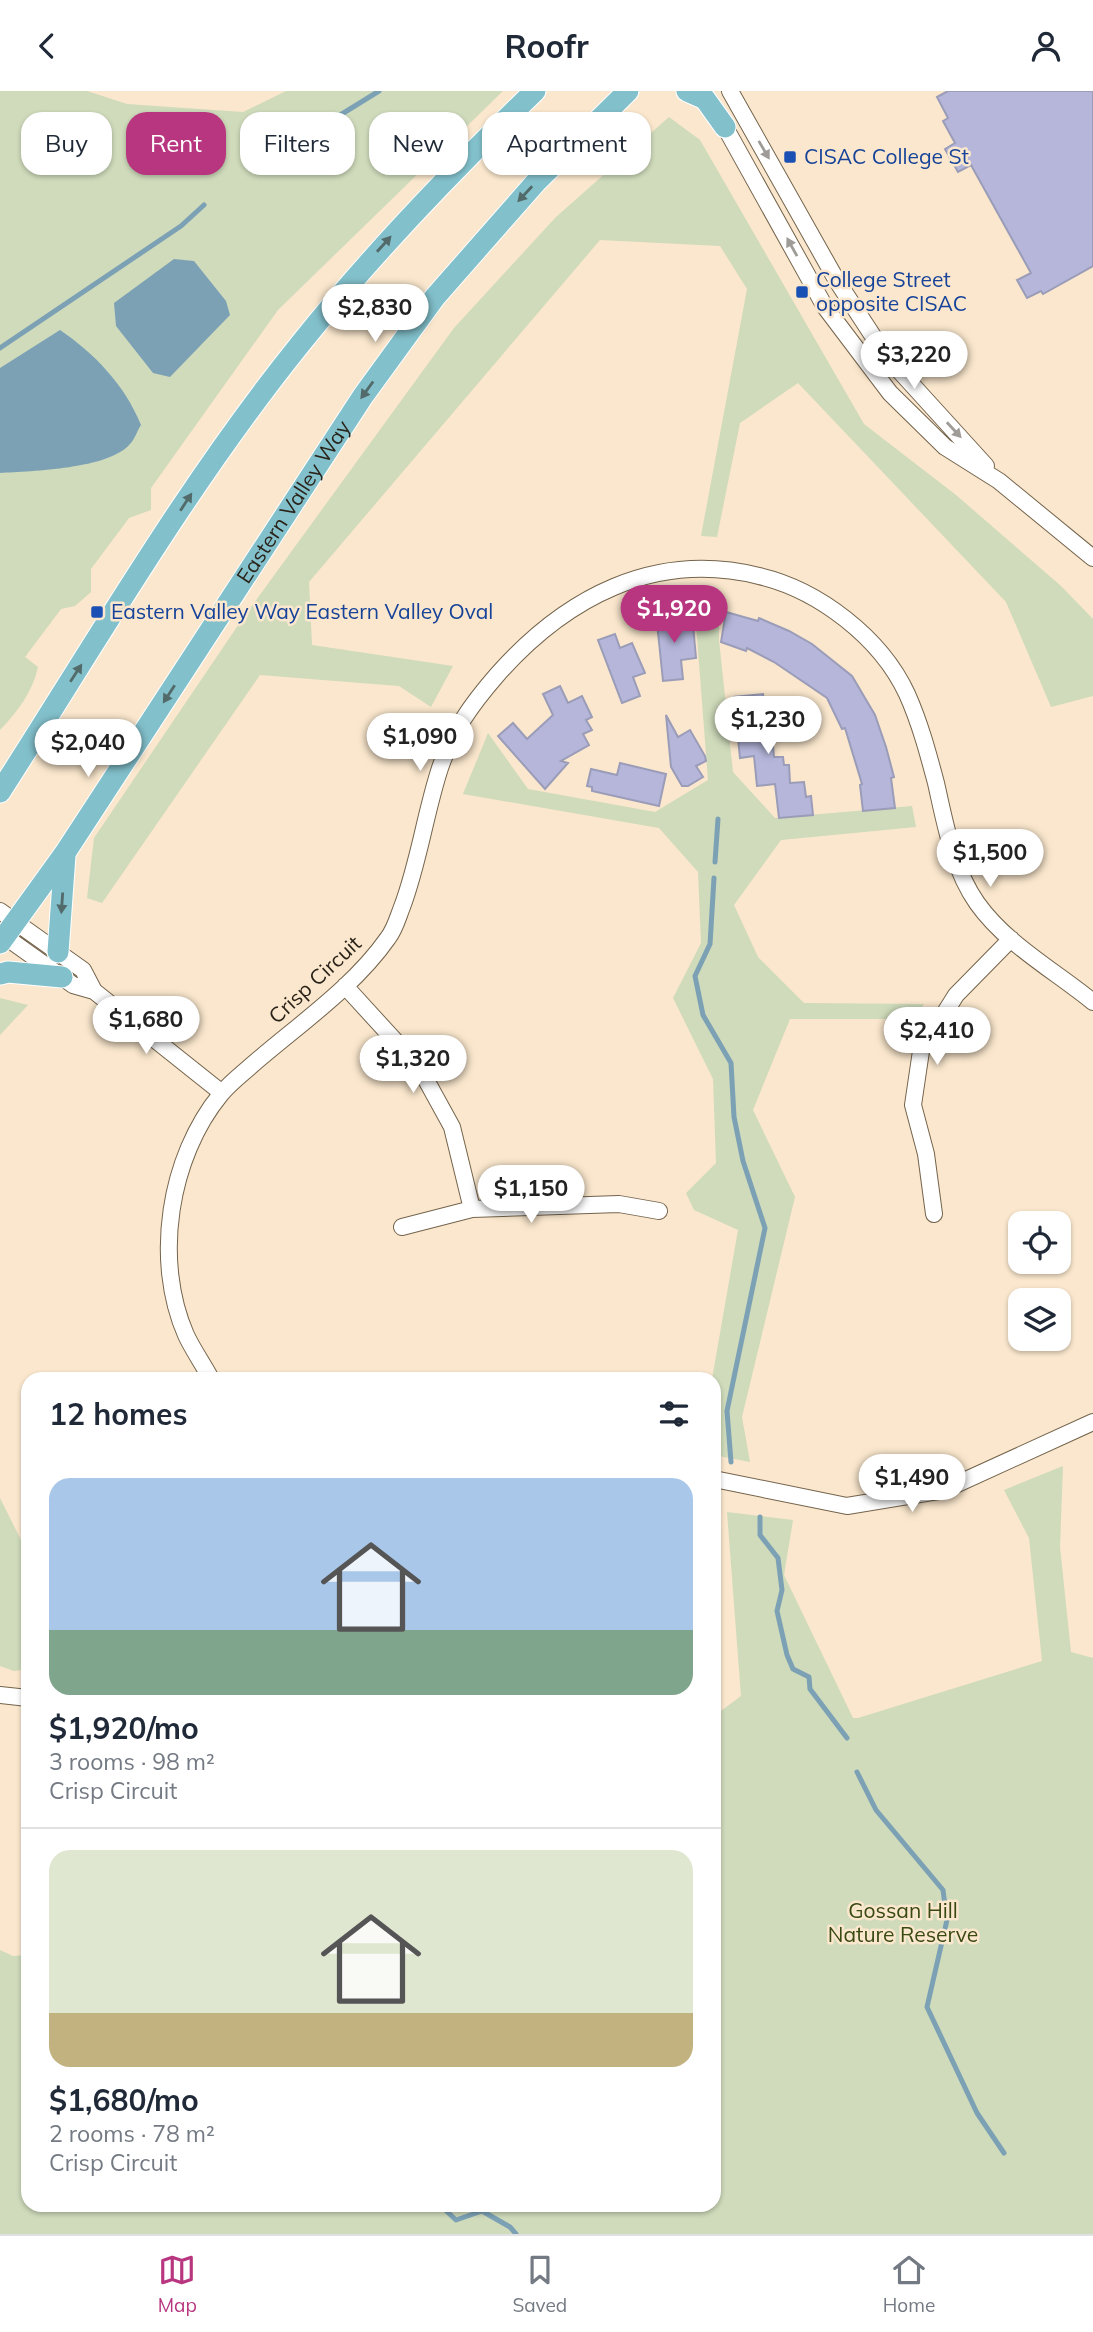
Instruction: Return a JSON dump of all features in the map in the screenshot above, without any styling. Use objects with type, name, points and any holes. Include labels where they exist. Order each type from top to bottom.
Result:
[{"type":"main road","points":[[0,792],[149,559],[237,428],[299,345],[435,188],[535,91]]},
{"type":"main road","name":"Eastern Valley Way","points":[[4,929],[65,853],[363,396],[435,297],[528,191],[628,91]]},
{"type":"main road","points":[[687,91],[705,99],[725,127]]},
{"type":"main road","points":[[58,952],[65,853]]},
{"type":"main road","points":[[0,974],[8,972],[62,977]]},
{"type":"street","points":[[705,91],[825,307],[890,393],[945,447],[999,481],[1093,558]]},
{"type":"street","points":[[730,91],[837,281],[886,356],[999,481]]},
{"type":"street","name":"Crisp Circuit","points":[[207,1372],[185,1333],[169,1268],[176,1179],[205,1118],[222,1093],[345,986],[390,936],[415,871],[441,766],[457,725],[528,640],[564,612],[601,592],[662,571],[714,567],[762,576],[801,591],[834,611],[877,650],[906,691],[927,749],[947,832],[961,871],[977,902],[1011,939],[1093,1002]]},
{"type":"street","points":[[4,929],[58,952],[83,970],[94,991]]},
{"type":"street","points":[[4,929],[73,985],[94,991],[222,1093]]},
{"type":"street","points":[[934,1214],[926,1154],[914,1105],[921,1051],[956,995],[1011,939]]},
{"type":"street","points":[[345,986],[419,1067],[452,1127],[472,1209]]},
{"type":"street","points":[[402,1227],[472,1209],[619,1204],[659,1211]]},
{"type":"street","points":[[721,1480],[847,1506],[944,1490],[1093,1422]]},
{"type":"street","points":[[0,1695],[21,1697]]},
{"type":"green space","points":[[0,91],[87,91],[127,104],[243,112],[286,91],[503,91],[468,125],[468,112],[369,112],[369,175],[417,175],[278,310],[151,488],[151,510],[129,518],[91,569],[91,592],[75,606],[61,609],[25,657],[38,667],[32,685],[24,701],[0,730]]},
{"type":"green space","points":[[669,117],[700,140],[864,424],[956,495],[1061,586],[1093,619],[1093,696],[1051,707],[1006,602],[798,383],[740,423],[717,537],[701,536],[747,289],[720,246],[600,240],[309,582],[312,645],[453,666],[431,707],[399,686],[260,675],[102,903],[87,898],[94,838],[243,618],[454,328],[556,217],[603,175],[651,175],[651,133]]},
{"type":"green space","points":[[694,598],[719,599],[719,640],[733,772],[775,818],[912,806],[916,827],[781,840],[734,905],[758,957],[804,1003],[924,1004],[914,1019],[790,1019],[753,1110],[795,1197],[742,1417],[750,1462],[721,1456],[721,1372],[713,1372],[738,1230],[694,1210],[686,1193],[716,1163],[713,1079],[673,998],[701,943],[698,872],[659,828],[463,794],[488,733],[528,789],[655,812],[708,780]]},
{"type":"green space","points":[[0,998],[28,1005],[0,1035]]},
{"type":"green space","name":"Gossan Hill Nature Reserve","points":[[1063,1466],[1060,1547],[1071,1652],[1093,1658],[1093,2234],[0,2234],[0,1950],[13,1956],[21,1955],[21,2212],[721,2212],[721,1711],[741,1696],[727,1512],[793,1520],[784,1575],[853,1718],[858,1718],[1042,1661],[1029,1538],[1004,1490]]},
{"type":"green space","points":[[0,1498],[21,1540],[21,1670],[14,1671],[0,1666]]},
{"type":"water","points":[[174,259],[194,261],[226,301],[230,315],[170,377],[153,373],[116,326],[114,303]]},
{"type":"water","points":[[60,330],[85,349],[107,371],[126,397],[141,425],[130,444],[105,459],[69,467],[0,473],[0,368]]},
{"type":"building","points":[[948,91],[1093,91],[1093,266],[1043,294],[1041,291],[1027,298],[1017,280],[1031,273],[971,165],[958,172],[945,149],[955,143],[943,121],[948,118],[937,97]]},
{"type":"building","points":[[675,611],[677,626],[693,625],[696,658],[681,660],[683,679],[663,681],[656,613]]},
{"type":"building","points":[[726,612],[758,621],[759,618],[789,631],[812,644],[852,676],[875,715],[886,747],[894,777],[891,778],[895,808],[863,811],[862,784],[845,728],[842,729],[827,698],[774,662],[747,648],[746,651],[721,642]]},
{"type":"building","points":[[615,634],[620,648],[632,643],[645,673],[633,677],[640,696],[622,703],[598,640]]},
{"type":"building","points":[[560,686],[568,703],[582,696],[592,717],[586,720],[592,730],[583,734],[589,745],[561,761],[568,763],[545,789],[498,736],[513,723],[527,739],[553,715],[543,694]]},
{"type":"building","points":[[763,694],[765,709],[770,709],[774,757],[783,757],[784,765],[789,765],[790,783],[804,782],[806,797],[811,796],[813,815],[779,818],[775,784],[757,786],[754,756],[740,758],[734,697]]},
{"type":"building","points":[[666,715],[678,737],[690,730],[705,756],[706,761],[696,766],[703,777],[688,786],[682,786],[671,767]]},
{"type":"building","points":[[620,763],[666,774],[659,806],[592,791],[592,787],[587,786],[591,769],[617,775]]},
{"type":"waterway","points":[[345,112],[379,91]]},
{"type":"waterway","points":[[0,348],[181,226],[204,205]]},
{"type":"waterway","points":[[715,862],[718,819]]},
{"type":"waterway","points":[[714,878],[710,944],[695,976],[703,1015],[731,1063],[734,1117],[743,1161],[765,1228],[727,1411],[731,1462]]},
{"type":"waterway","points":[[760,1517],[760,1535],[778,1558],[782,1590],[777,1611],[787,1655],[793,1669],[809,1677],[810,1689],[847,1738]]},
{"type":"waterway","points":[[857,1772],[876,1810],[943,1890],[947,1920],[927,2007],[977,2113],[1004,2153]]},
{"type":"waterway","points":[[447,2212],[456,2220],[479,2212]]},
{"type":"waterway","points":[[484,2212],[510,2227],[516,2234]]},
{"type":"place","name":"CISAC College St","points":[[790,157]]},
{"type":"place","name":"College Street opposite CISAC","points":[[802,292]]},
{"type":"place","name":"Eastern Valley Way Eastern Valley Oval","points":[[97,612]]}]
